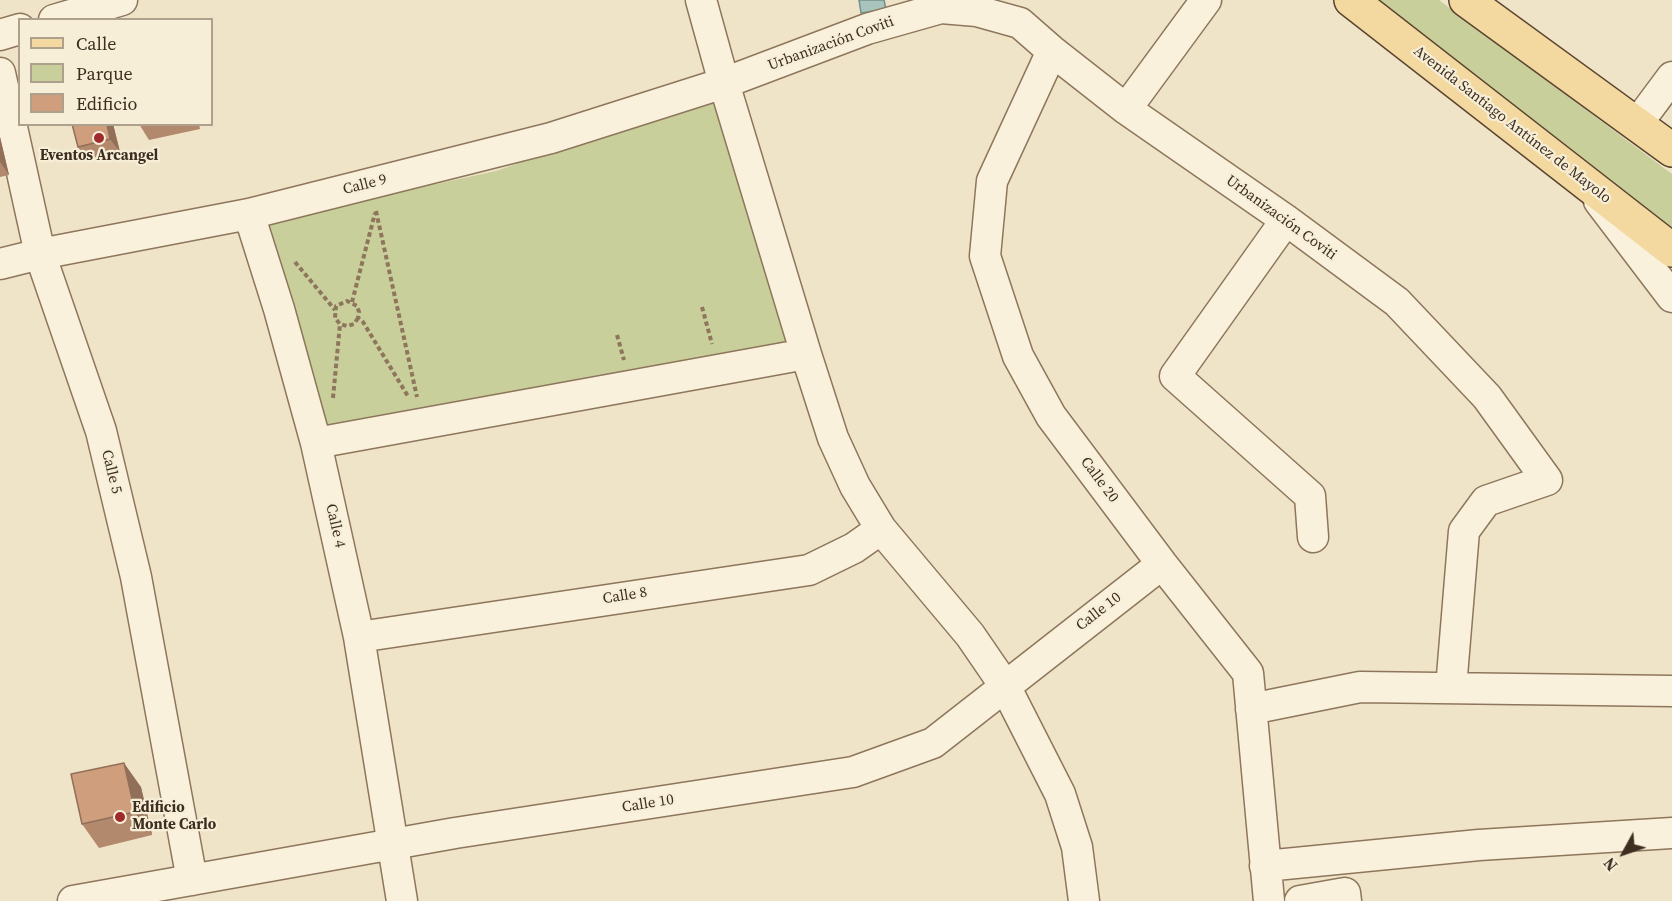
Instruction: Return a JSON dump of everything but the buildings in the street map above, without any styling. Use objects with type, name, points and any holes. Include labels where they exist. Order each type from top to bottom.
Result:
[{"type":"main road","name":"Avenida Santiago Antúnez de Mayolo","points":[[1351,0],[1672,250]]},
{"type":"main road","points":[[1466,0],[1672,150]]},
{"type":"street","points":[[61,18],[122,0]]},
{"type":"street","points":[[701,0],[724,83],[833,438],[855,486],[881,529],[970,635],[1005,686],[1060,794],[1077,847],[1084,901]]},
{"type":"street","points":[[1126,109],[1206,0]]},
{"type":"street","name":"Urbanización Coviti","points":[[724,83],[867,29],[940,8],[977,11],[1020,23],[1126,109],[1286,220],[1397,302],[1487,397],[1547,480],[1486,501],[1464,531],[1451,688]]},
{"type":"street","points":[[0,35],[18,30]]},
{"type":"street","name":"Calle 20","points":[[1052,51],[992,181],[985,256],[1018,356],[1051,416],[1248,674],[1269,901]]},
{"type":"street","name":"Calle 5","points":[[0,72],[40,254],[101,431],[112,476],[136,577],[192,880]]},
{"type":"street","points":[[1637,124],[1672,77]]},
{"type":"street","name":"Calle 9","points":[[0,264],[40,254],[249,214],[551,138],[724,83]]},
{"type":"street","points":[[1582,179],[1672,297]]},
{"type":"street","name":"Calle 4","points":[[249,214],[279,309],[316,443],[359,637],[402,901]]},
{"type":"street","points":[[1286,220],[1175,376],[1310,496],[1313,537]]},
{"type":"street","points":[[316,443],[806,354]]},
{"type":"street","name":"Calle 8","points":[[359,637],[809,570],[854,548],[881,529]]},
{"type":"street","name":"Calle 10","points":[[73,901],[394,844],[853,772],[933,743],[1162,564]]},
{"type":"street","points":[[1251,709],[1360,687],[1672,691]]},
{"type":"street","points":[[1266,866],[1479,845],[1672,833]]},
{"type":"street","points":[[1300,901],[1345,897]]},
{"type":"path","points":[[364,213],[387,208]]},
{"type":"path","points":[[352,302],[375,210]]},
{"type":"path","points":[[375,210],[417,398]]},
{"type":"path","points":[[292,260],[335,310]]},
{"type":"path","points":[[352,302],[357,306],[358,318],[354,324],[347,326],[340,324],[335,318],[335,310],[341,303],[352,302]]},
{"type":"path","points":[[702,307],[714,349]]},
{"type":"path","points":[[358,318],[363,322],[410,400]]},
{"type":"path","points":[[333,402],[340,324]]},
{"type":"path","points":[[617,335],[625,365]]},
{"type":"green space","points":[[1373,0],[1439,0],[1672,174],[1672,228]]},
{"type":"green space","points":[[717,97],[792,353],[322,431],[260,222],[496,171],[627,125]]},
{"type":"water","points":[[859,0],[884,0],[886,9],[861,13]]},
{"type":"place","name":"Eventos Arcangel","points":[[99,138]]},
{"type":"place","name":"Edificio Monte Carlo","points":[[120,817]]}]
